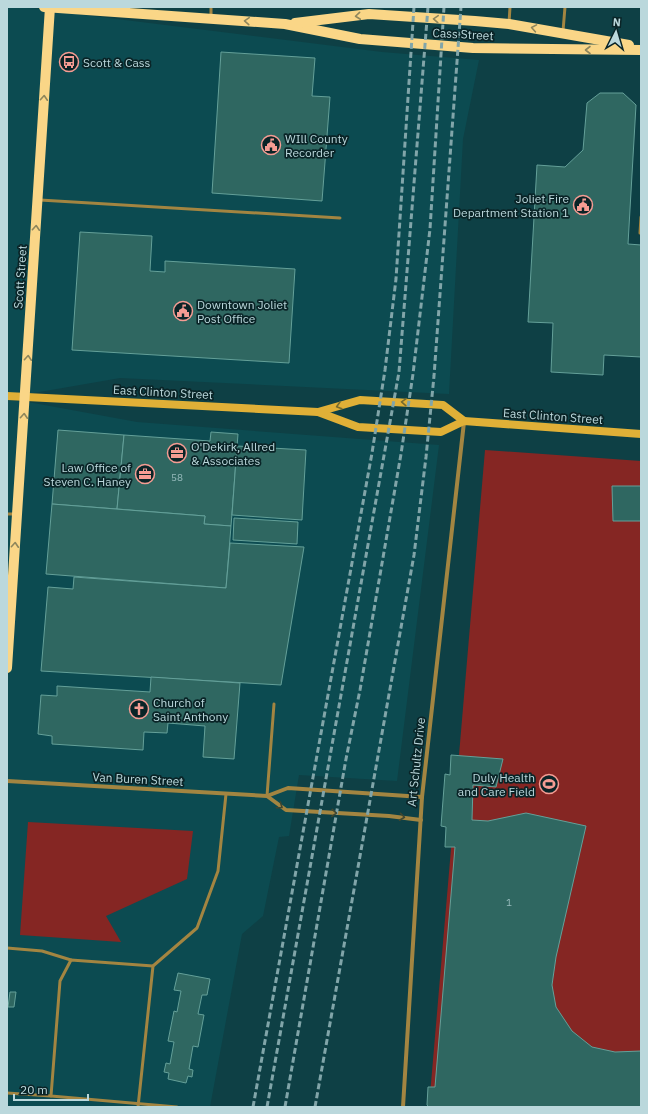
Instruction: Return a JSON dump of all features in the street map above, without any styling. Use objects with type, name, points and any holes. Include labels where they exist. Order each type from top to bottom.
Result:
[{"type":"main road","name":"Cass Street","points":[[44,7],[286,24],[360,39],[473,48],[641,49]]},
{"type":"main road","name":"Scott Street","points":[[7,668],[26,397],[50,7]]},
{"type":"main road","name":"Cass Street","points":[[286,24],[369,14],[509,24],[563,33],[641,49]]},
{"type":"street","name":"East Clinton Street","points":[[7,396],[318,412],[358,427],[373,428],[441,432],[464,421],[641,434]]},
{"type":"street","name":"East Clinton Street","points":[[318,412],[360,400],[443,405],[464,421]]},
{"type":"street","name":"Art Schultz Drive","points":[[403,1107],[422,797],[464,421]]},
{"type":"street","name":"Van Buren Street","points":[[7,781],[267,796],[288,788],[422,797]]},
{"type":"street","points":[[267,796],[286,810],[389,816],[421,820]]},
{"type":"lane","points":[[211,7],[211,18]]},
{"type":"lane","points":[[509,24],[510,7]]},
{"type":"lane","points":[[563,33],[565,7]]},
{"type":"lane","points":[[38,199],[340,218]]},
{"type":"lane","points":[[640,233],[641,217]]},
{"type":"lane","points":[[7,514],[18,514]]},
{"type":"lane","points":[[267,796],[274,704]]},
{"type":"lane","points":[[138,1106],[153,966],[197,928],[218,870],[226,794]]},
{"type":"lane","points":[[7,948],[42,951],[71,960],[153,966]]},
{"type":"lane","points":[[51,1096],[60,981],[71,960]]},
{"type":"lane","points":[[7,1093],[51,1096],[138,1106],[177,1107]]},
{"type":"shaded area","points":[[7,7],[48,9],[23,394],[7,393]]},
{"type":"shaded area","points":[[52,11],[382,52],[479,60],[463,139],[449,394],[120,378],[28,394]]},
{"type":"shaded area","points":[[7,400],[28,402],[137,422],[439,445],[397,781],[299,775],[289,836],[279,837],[263,916],[242,934],[210,1107],[7,1107]]},
{"type":"shaded area","name":"Duly Health and Care Field","points":[[485,450],[641,461],[641,1107],[429,1107]]},
{"type":"shaded area","points":[[28,822],[193,831],[187,879],[106,916],[121,942],[20,935]]},
{"type":"building","name":"WIll County Recorder","points":[[221,52],[315,58],[312,96],[330,97],[322,201],[212,193]]},
{"type":"building","name":"Joliet Fire Department Station 1","points":[[600,93],[623,93],[636,105],[628,244],[641,245],[641,357],[604,355],[603,375],[551,372],[553,323],[528,322],[537,165],[565,167],[583,150],[587,103]]},
{"type":"building","name":"Downtown Joliet Post Office","points":[[80,232],[152,236],[150,271],[165,272],[165,261],[295,269],[289,363],[72,350]]},
{"type":"building","points":[[58,430],[124,435],[117,509],[52,504]]},
{"type":"building","points":[[211,432],[238,434],[231,526],[204,524],[205,516],[117,509],[124,435],[210,441]]},
{"type":"building","points":[[237,446],[306,450],[302,520],[232,515]]},
{"type":"building","points":[[612,486],[641,486],[641,521],[613,521]]},
{"type":"building","points":[[52,504],[205,516],[204,524],[231,526],[226,588],[46,574]]},
{"type":"building","points":[[234,518],[298,522],[297,544],[233,540]]},
{"type":"building","points":[[230,543],[304,547],[281,685],[41,671],[48,587],[73,589],[74,577],[226,588]]},
{"type":"building","name":"Church of Saint Anthony","points":[[151,677],[240,683],[234,759],[203,757],[205,726],[168,723],[167,733],[144,732],[143,750],[52,744],[52,736],[38,734],[41,695],[57,696],[57,686],[150,692]]},
{"type":"building","name":"Duly Health and Care Field","points":[[451,755],[503,759],[496,787],[473,785],[472,820],[488,821],[526,813],[586,826],[556,957],[552,985],[556,1007],[572,1031],[592,1047],[615,1052],[641,1051],[641,1107],[429,1107],[427,1105],[428,1087],[435,1087],[455,847],[445,847],[446,827],[441,826],[445,774],[450,775]]},
{"type":"building","points":[[178,973],[210,979],[207,995],[202,995],[198,1014],[204,1015],[198,1047],[193,1046],[189,1069],[193,1070],[192,1077],[188,1076],[186,1083],[168,1079],[169,1073],[164,1072],[166,1063],[170,1064],[174,1042],[168,1041],[174,1011],[177,1012],[181,991],[174,990]]},
{"type":"building","points":[[10,992],[16,992],[14,1007],[8,1007]]},
{"type":"railway","points":[[253,1107],[372,453],[385,370],[396,279],[414,7]]},
{"type":"railway","points":[[267,1107],[399,372],[428,7]]},
{"type":"railway","points":[[285,1107],[346,759],[360,690],[401,454],[413,374],[430,229],[444,7]]},
{"type":"railway","points":[[315,1107],[414,555],[434,376],[461,7]]},
{"type":"place","name":"Scott & Cass","points":[[69,62]]},
{"type":"place","name":"WIll County Recorder","points":[[271,145]]},
{"type":"place","name":"Joliet Fire Department Station 1","points":[[583,205]]},
{"type":"place","name":"Downtown Joliet Post Office","points":[[183,311]]},
{"type":"place","name":"O'Dekirk, Allred & Associates","points":[[177,453]]},
{"type":"place","name":"Law Office of Steven C. Haney","points":[[145,474]]},
{"type":"place","name":"Church of Saint Anthony","points":[[139,709]]},
{"type":"place","name":"Duly Health and Care Field","points":[[549,784]]}]
